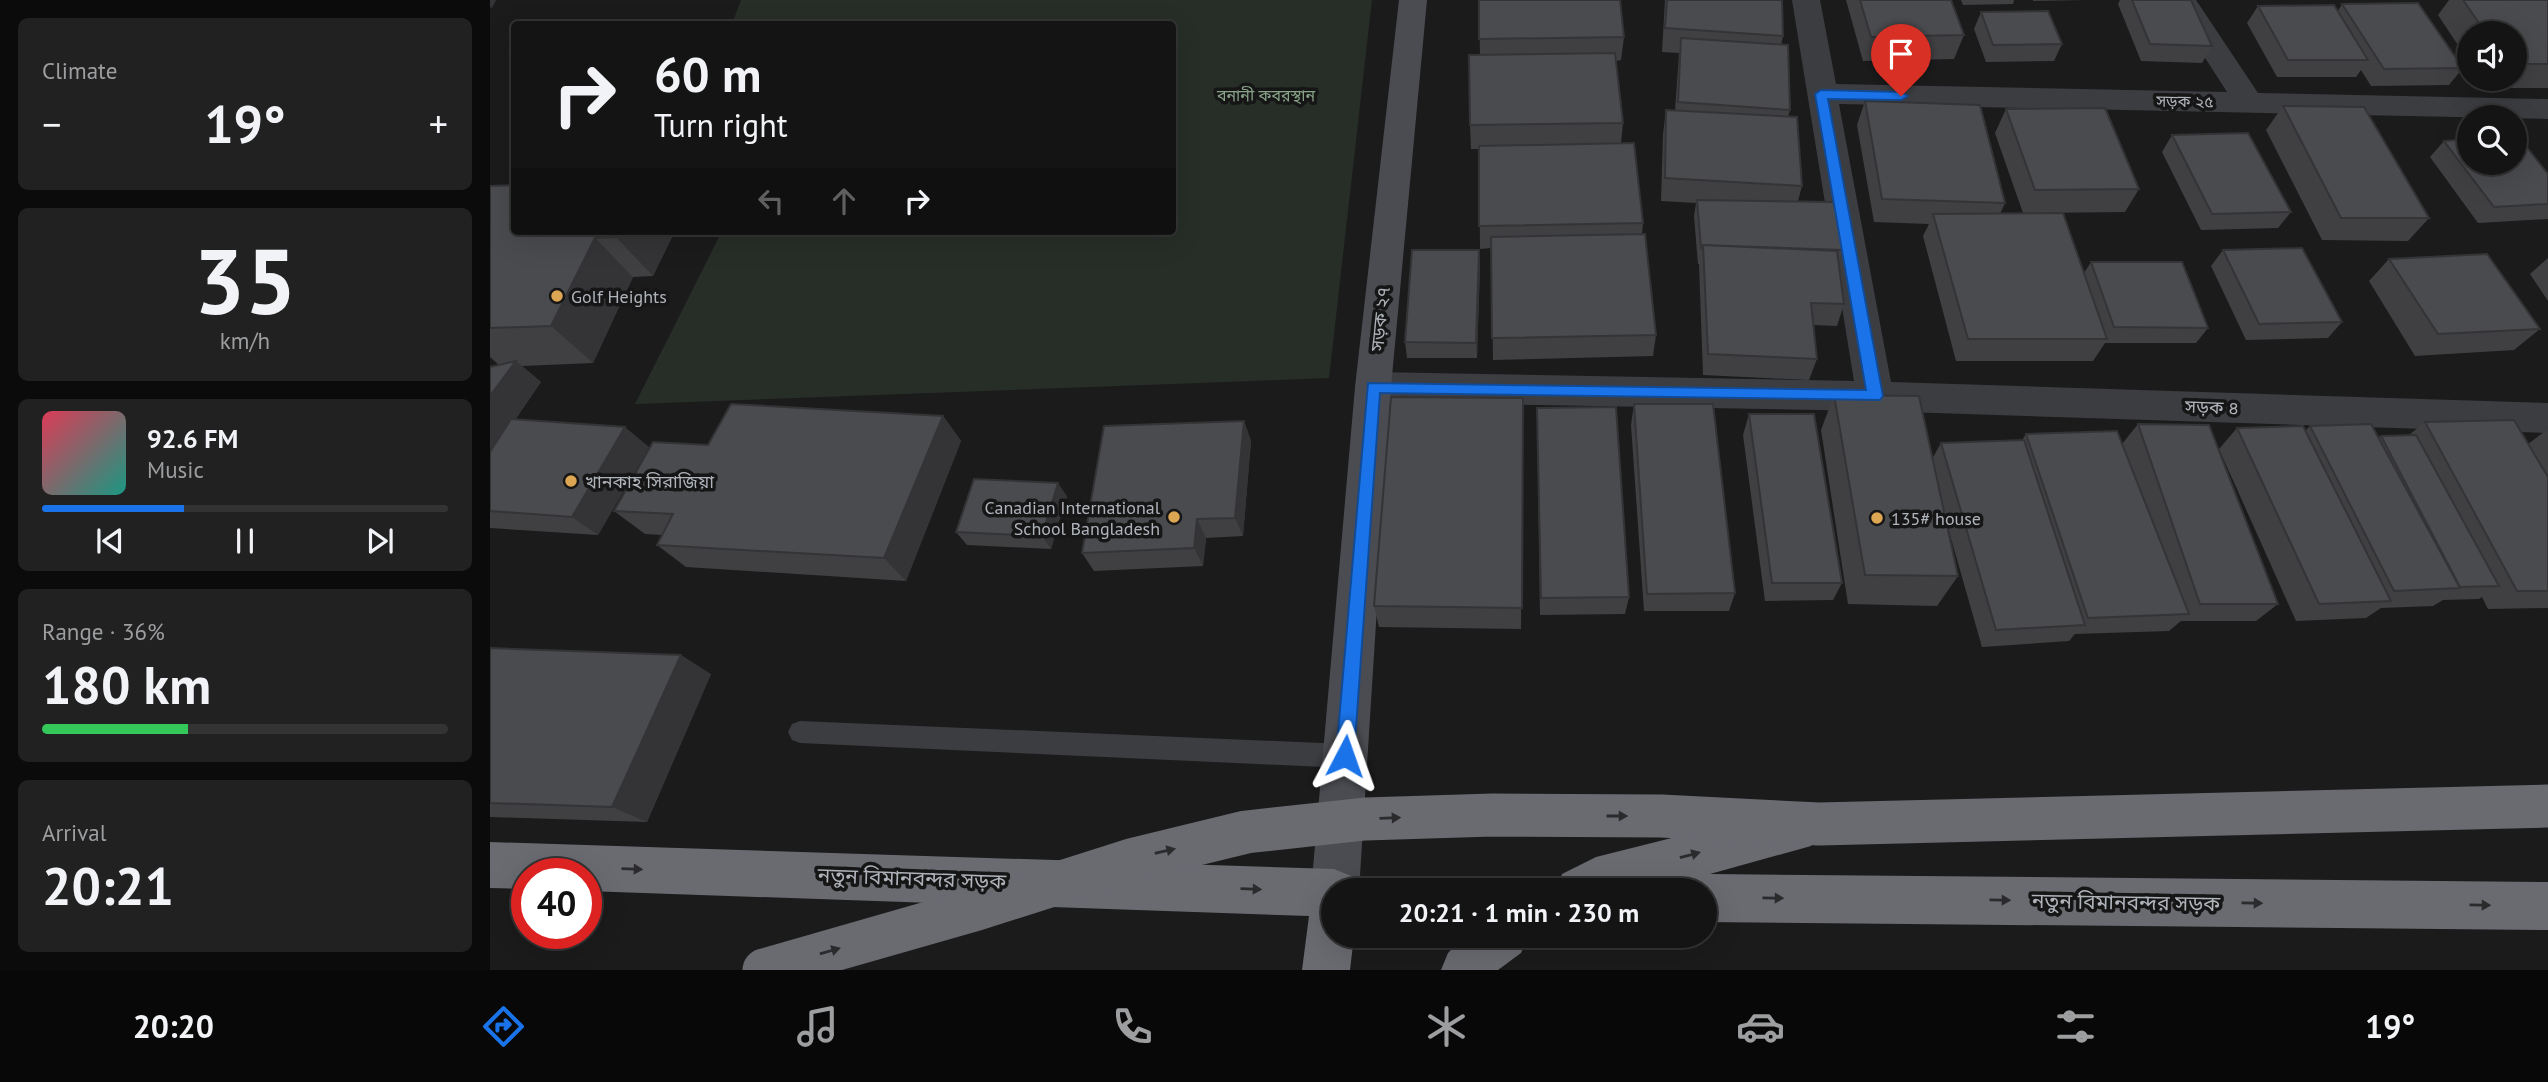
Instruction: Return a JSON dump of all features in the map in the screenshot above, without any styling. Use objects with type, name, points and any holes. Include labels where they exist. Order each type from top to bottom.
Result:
[{"type":"highway","points":[[764,970],[977,909],[1131,860],[1246,832],[1364,819],[1493,815],[1661,816],[1819,824],[2548,806]]},
{"type":"highway","points":[[1605,878],[1819,824]]},
{"type":"highway","name":"নতুন বিমানবন্দর সড়ক","points":[[490,865],[1321,892]]},
{"type":"highway","name":"নতুন বিমানবন্দর সড়ক","points":[[1717,898],[2548,906]]},
{"type":"highway","points":[[1326,970],[1329,948]]},
{"type":"highway","points":[[1465,970],[1486,948]]},
{"type":"street","name":"সড়ক ২৭","points":[[1335,878],[1373,387],[1413,0]]},
{"type":"street","points":[[1806,0],[1875,396]]},
{"type":"street","points":[[2182,0],[2249,102]]},
{"type":"street","name":"সড়ক ২৫","points":[[1821,94],[2548,109]]},
{"type":"street","name":"সড়ক ৪","points":[[1373,387],[1875,396],[2548,418]]},
{"type":"lane","points":[[800,732],[1345,756]]},
{"type":"green space","name":"বনানী কবরস্থান","points":[[741,0],[1372,0],[1329,378],[635,404],[720,235],[1176,235],[1176,21],[733,21]]},
{"type":"building","points":[[1479,0],[1620,0],[1624,37],[1479,39]]},
{"type":"building","points":[[1667,0],[1782,0],[1783,36],[1665,28]]},
{"type":"building","points":[[1860,0],[1951,0],[1964,35],[1871,37]]},
{"type":"building","points":[[2132,0],[2191,0],[2212,46],[2150,44]]},
{"type":"building","points":[[2463,0],[2548,0],[2548,64],[2527,64],[2527,21],[2478,21]]},
{"type":"building","points":[[2418,3],[2457,59],[2457,68],[2384,69],[2342,4]]},
{"type":"building","points":[[2334,5],[2368,60],[2288,60],[2258,6]]},
{"type":"building","points":[[2048,11],[2062,44],[1993,45],[1981,12]]},
{"type":"building","points":[[1681,38],[1788,45],[1790,110],[1678,102]]},
{"type":"building","points":[[1615,53],[1623,123],[1470,125],[1469,55]]},
{"type":"building","points":[[1865,101],[1980,105],[2005,203],[1882,199]]},
{"type":"building","points":[[2283,106],[2364,107],[2429,218],[2341,218]]},
{"type":"building","points":[[2105,108],[2139,189],[2035,190],[2006,109]]},
{"type":"building","points":[[1666,110],[1797,117],[1802,186],[1665,178]]},
{"type":"building","points":[[2248,133],[2291,212],[2212,214],[2172,135]]},
{"type":"building","points":[[2457,140],[2457,158],[2444,141]]},
{"type":"building","points":[[1634,143],[1643,223],[1479,226],[1479,146]]},
{"type":"building","points":[[2527,147],[2548,174],[2548,204],[2494,207],[2470,175],[2527,175]]},
{"type":"building","points":[[511,185],[511,235],[617,235],[595,238],[551,326],[490,328],[490,186]]},
{"type":"building","points":[[1697,200],[1834,202],[1843,250],[1703,245],[1701,248]]},
{"type":"building","points":[[2063,213],[2107,339],[1968,339],[1933,214]]},
{"type":"building","points":[[1645,234],[1656,335],[1492,338],[1491,237]]},
{"type":"building","points":[[1703,245],[1837,251],[1844,304],[1811,303],[1817,359],[1708,354]]},
{"type":"building","points":[[2302,248],[2342,322],[2259,324],[2223,250]]},
{"type":"building","points":[[1412,250],[1479,250],[1476,343],[1405,342]]},
{"type":"building","points":[[2487,254],[2540,329],[2438,334],[2389,259]]},
{"type":"building","points":[[2091,262],[2182,262],[2208,328],[2114,327]]},
{"type":"building","points":[[516,361],[490,396],[490,367]]},
{"type":"building","points":[[1834,395],[1919,396],[1958,576],[1865,575]]},
{"type":"building","points":[[1391,397],[1523,398],[1522,608],[1374,606]]},
{"type":"building","points":[[731,404],[943,416],[884,558],[657,545],[673,514],[614,511],[653,442],[708,445]]},
{"type":"building","points":[[1634,404],[1713,404],[1735,593],[1647,594]]},
{"type":"building","points":[[1616,407],[1629,597],[1541,598],[1537,408]]},
{"type":"building","points":[[1749,414],[1814,414],[1842,583],[1772,583]]},
{"type":"building","points":[[511,419],[625,427],[572,517],[490,511],[490,452]]},
{"type":"building","points":[[2514,420],[2548,477],[2548,591],[2517,591],[2425,422]]},
{"type":"building","points":[[1244,421],[1235,518],[1197,519],[1194,548],[1082,553],[1104,426]]},
{"type":"building","points":[[2138,424],[2209,425],[2278,604],[2200,604]]},
{"type":"building","points":[[2371,424],[2460,588],[2394,591],[2310,426]]},
{"type":"building","points":[[2303,426],[2391,601],[2319,604],[2237,428]]},
{"type":"building","points":[[2117,431],[2189,614],[2088,618],[2026,434]]},
{"type":"building","points":[[2416,435],[2499,586],[2460,587],[2381,436]]},
{"type":"building","points":[[2024,440],[2085,625],[1996,630],[1941,443]]},
{"type":"building","points":[[974,479],[1058,483],[1042,536],[956,532]]},
{"type":"building","points":[[490,648],[681,655],[612,807],[490,803]]},
{"type":"place","name":"Golf Heights","points":[[557,296]]},
{"type":"place","name":"খানকাহ সিরাজিয়া","points":[[571,481]]},
{"type":"place","name":"Canadian International School Bangladesh","points":[[1174,517]]},
{"type":"place","name":"135# house","points":[[1877,518]]},
{"type":"route","points":[[1345,756],[1373,387],[1875,396],[1821,94],[1901,96]]}]
